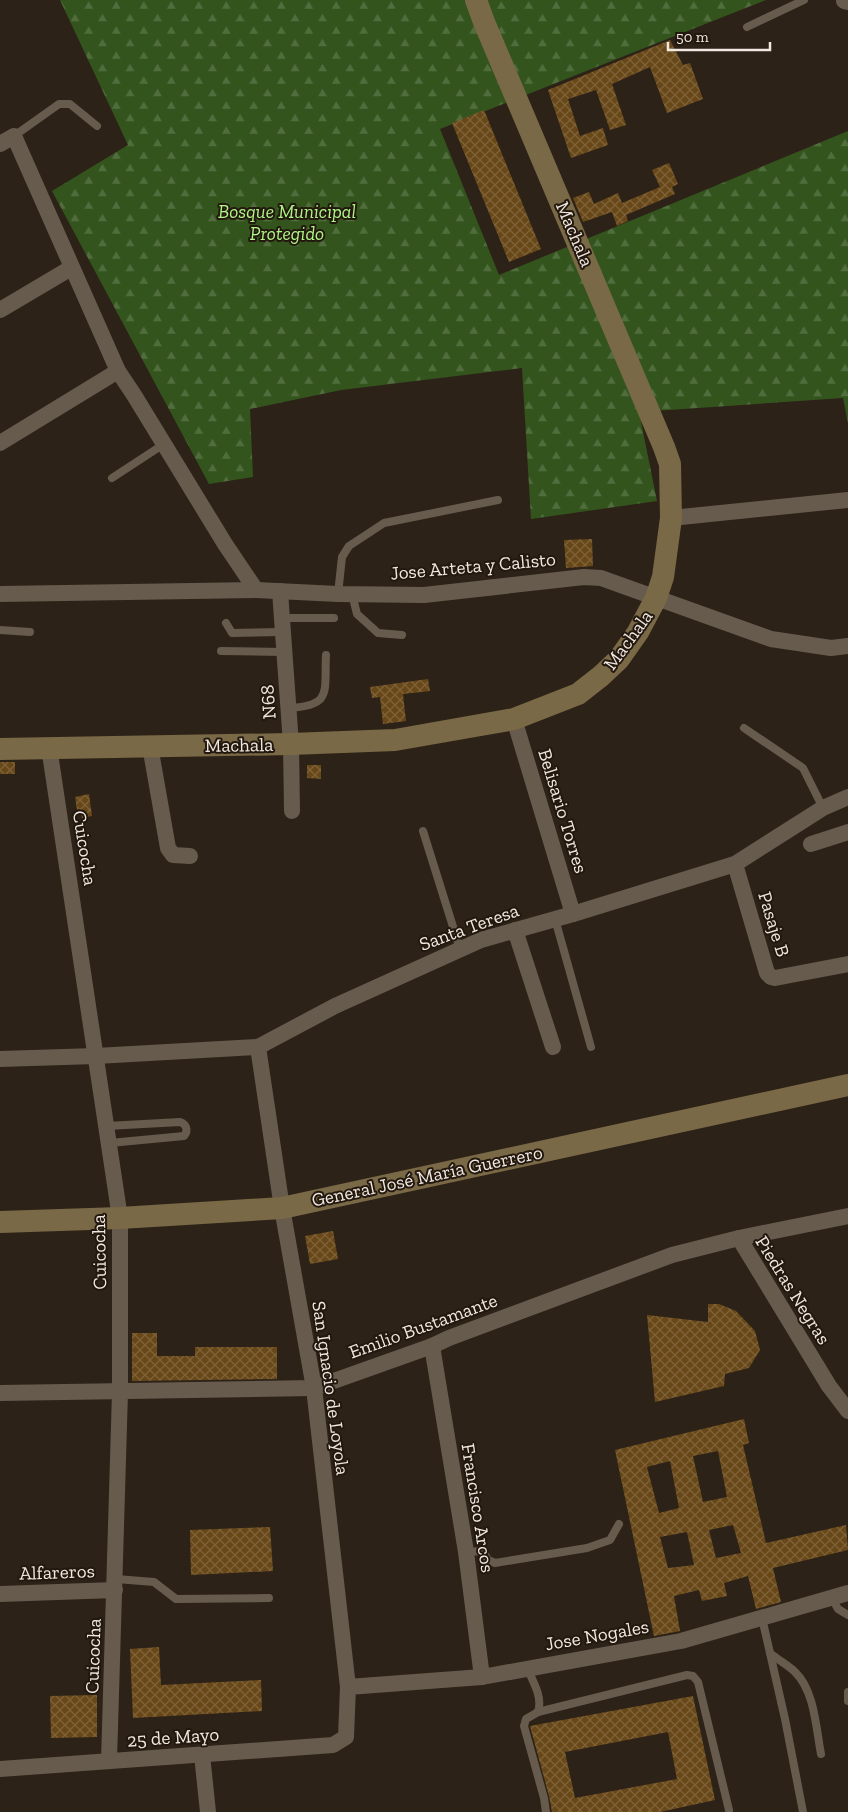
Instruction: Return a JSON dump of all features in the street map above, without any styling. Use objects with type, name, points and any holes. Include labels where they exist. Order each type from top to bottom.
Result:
[{"type":"main road","name":"Machala","points":[[0,749],[291,744],[395,740],[514,719],[578,694],[619,659],[638,632],[648,616],[663,577],[671,518],[670,464],[476,0]]},
{"type":"main road","name":"General José María Guerrero","points":[[0,1222],[120,1218],[282,1208],[848,1085]]},
{"type":"street","points":[[7,140],[72,268],[118,371],[225,544],[256,590]]},
{"type":"street","points":[[0,310],[72,268]]},
{"type":"street","points":[[0,444],[118,371]]},
{"type":"street","points":[[671,518],[848,500]]},
{"type":"street","name":"Jose Arteta y Calisto","points":[[0,594],[256,590],[424,595],[584,577],[601,578],[771,639],[831,648],[848,646]]},
{"type":"street","name":"N68","points":[[280,591],[291,744],[292,811]]},
{"type":"street","name":"Belisario Torres","points":[[514,719],[573,914]]},
{"type":"street","points":[[150,746],[168,848],[173,855],[190,856]]},
{"type":"street","name":"Cuicocha","points":[[49,747],[120,1218],[120,1392],[109,1762]]},
{"type":"street","name":"Santa Teresa","points":[[0,1059],[258,1048],[335,1006],[481,940],[735,864],[822,808],[848,797]]},
{"type":"street","points":[[811,844],[848,832]]},
{"type":"street","name":"Pasaje B","points":[[735,864],[767,973],[771,977],[775,978],[848,964]]},
{"type":"street","points":[[515,930],[553,1047]]},
{"type":"street","name":"San Ignacio de Loyola","points":[[258,1048],[282,1208],[314,1388],[348,1687],[346,1737]]},
{"type":"street","name":"Emilio Bustamante","points":[[0,1393],[314,1388],[432,1346],[672,1255],[739,1238],[848,1216]]},
{"type":"street","name":"Piedras Negras","points":[[739,1238],[829,1386],[848,1412]]},
{"type":"street","name":"Francisco Arcos","points":[[432,1346],[466,1552],[482,1677]]},
{"type":"street","name":"Alfareros","points":[[0,1594],[115,1585]]},
{"type":"street","name":"Jose Nogales","points":[[348,1687],[482,1677],[681,1641],[840,1595]]},
{"type":"street","name":"25 de Mayo","points":[[0,1768],[109,1762],[333,1745],[346,1737]]},
{"type":"street","points":[[202,1755],[208,1812]]},
{"type":"lane","points":[[747,27],[804,0]]},
{"type":"lane","points":[[7,140],[59,104],[70,104],[97,126]]},
{"type":"lane","points":[[112,478],[164,444]]},
{"type":"lane","points":[[402,635],[378,633],[357,614],[345,594],[342,557],[349,546],[384,522],[498,500]]},
{"type":"lane","points":[[226,623],[232,633],[334,618]]},
{"type":"lane","points":[[0,630],[30,632]]},
{"type":"lane","points":[[221,651],[284,652]]},
{"type":"lane","points":[[288,708],[317,704],[321,701],[324,694],[326,655]]},
{"type":"lane","points":[[744,728],[799,765],[806,773],[822,808]]},
{"type":"lane","points":[[423,830],[460,949]]},
{"type":"lane","points":[[555,919],[591,1047]]},
{"type":"lane","points":[[107,1126],[180,1122],[184,1123],[187,1128],[187,1133],[184,1136],[110,1143]]},
{"type":"lane","points":[[466,1552],[483,1551],[488,1560],[495,1563],[588,1548],[610,1540],[620,1524]]},
{"type":"lane","points":[[115,1585],[154,1582],[176,1599],[269,1598]]},
{"type":"lane","points":[[840,1595],[838,1609],[848,1616]]},
{"type":"lane","points":[[762,1618],[785,1719],[803,1812]]},
{"type":"lane","points":[[770,1654],[796,1673],[805,1687],[810,1699],[821,1754]]},
{"type":"lane","points":[[527,1668],[537,1691],[538,1712]]},
{"type":"lane","points":[[546,1812],[544,1798],[524,1726],[526,1719],[538,1712],[687,1675],[694,1676],[698,1682],[729,1810]]},
{"type":"lane","points":[[848,1692],[848,1701]]},
{"type":"green space","name":"Bosque Municipal Protegido","points":[[60,0],[766,0],[440,129],[499,275],[848,131],[848,423],[843,398],[639,412],[657,501],[531,519],[522,368],[341,390],[250,409],[253,477],[209,484],[52,191],[128,145]]},
{"type":"building","points":[[670,40],[683,65],[690,63],[703,99],[667,113],[650,67],[612,84],[626,125],[610,130],[596,90],[568,99],[580,136],[603,128],[608,145],[571,158],[548,90]]},
{"type":"building","points":[[484,110],[541,249],[509,262],[452,123]]},
{"type":"building","points":[[669,163],[678,184],[672,187],[675,194],[626,215],[628,221],[617,226],[612,212],[583,222],[573,198],[589,192],[594,204],[618,193],[622,203],[660,187],[652,170]]},
{"type":"building","points":[[592,539],[593,566],[566,568],[564,540]]},
{"type":"building","points":[[428,679],[430,691],[403,694],[406,721],[383,724],[380,697],[372,698],[370,687]]},
{"type":"building","points":[[0,762],[15,762],[15,774],[0,774]]},
{"type":"building","points":[[307,765],[321,765],[321,779],[307,778]]},
{"type":"building","points":[[89,794],[92,816],[82,818],[80,809],[77,810],[75,797]]},
{"type":"building","points":[[333,1231],[338,1259],[310,1264],[305,1236]]},
{"type":"building","points":[[708,1304],[719,1304],[736,1311],[755,1331],[760,1350],[749,1368],[725,1374],[724,1386],[655,1402],[647,1315],[708,1322]]},
{"type":"building","points":[[132,1333],[157,1333],[157,1356],[195,1356],[195,1347],[277,1347],[277,1379],[132,1381]]},
{"type":"building","points":[[744,1419],[749,1443],[743,1445],[766,1543],[846,1525],[848,1550],[773,1568],[781,1602],[756,1609],[748,1576],[724,1583],[727,1596],[702,1601],[699,1590],[674,1596],[680,1631],[654,1636],[615,1450]],"holes":[[[718,1451],[727,1497],[703,1502],[693,1456]],[[670,1461],[679,1508],[659,1513],[647,1467]],[[733,1525],[741,1553],[716,1558],[709,1530]],[[687,1532],[694,1565],[668,1568],[660,1537]]]},
{"type":"building","points":[[270,1527],[273,1571],[191,1575],[190,1530]]},
{"type":"building","points":[[159,1647],[161,1685],[261,1680],[262,1711],[133,1718],[130,1649]]},
{"type":"building","points":[[97,1695],[97,1737],[51,1738],[50,1696]]},
{"type":"building","points":[[693,1696],[715,1800],[660,1812],[552,1812],[530,1726]],"holes":[[[668,1732],[677,1779],[575,1798],[565,1752]]]}]
